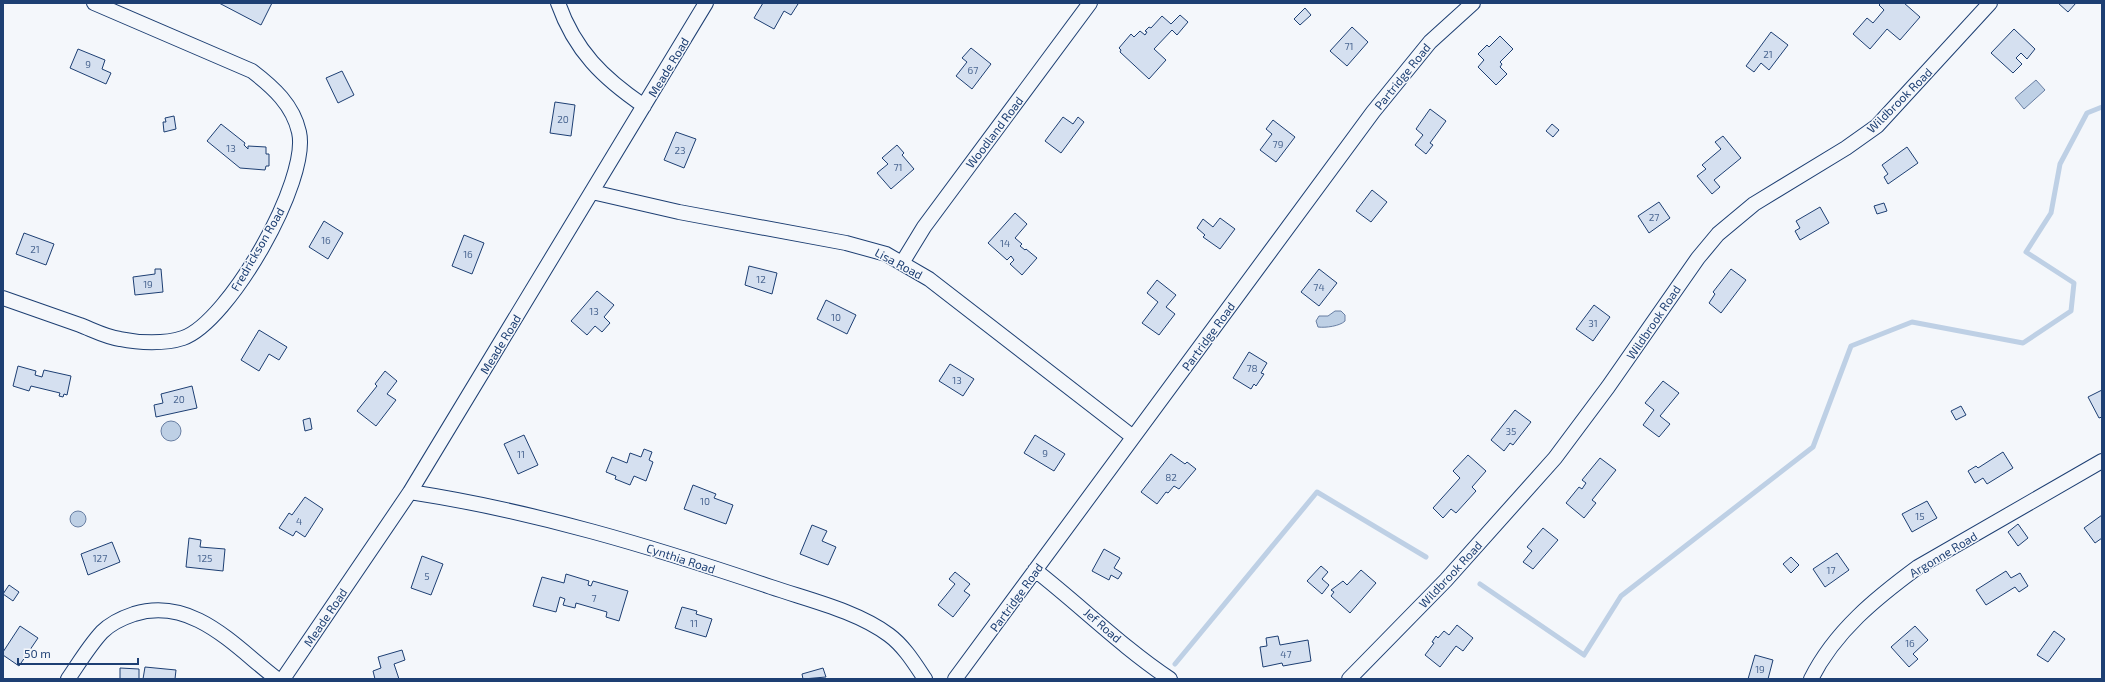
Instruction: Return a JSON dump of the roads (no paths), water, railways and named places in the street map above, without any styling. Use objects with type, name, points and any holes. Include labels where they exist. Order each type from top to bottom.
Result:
[{"type":"street","name":"Fredrickson Road","points":[[3,298],[120,340],[155,342],[183,338],[200,328],[222,307],[240,282],[273,226],[291,185],[300,159],[299,132],[289,108],[274,88],[252,71],[94,3]]},
{"type":"street","points":[[558,3],[580,49],[597,70],[618,89],[644,106]]},
{"type":"street","name":"Meade Road","points":[[283,679],[410,492],[706,3]]},
{"type":"street","name":"Woodland Road","points":[[902,263],[924,227],[1090,3]]},
{"type":"street","name":"Partridge Road","points":[[955,679],[1391,88],[1430,42],[1473,3]]},
{"type":"street","name":"Wildbrook Road","points":[[1349,679],[1446,580],[1555,458],[1604,393],[1698,258],[1718,234],[1754,204],[1846,148],[1877,126],[1990,3]]},
{"type":"street","name":"Lisa Road","points":[[592,192],[679,212],[853,244],[886,254],[929,280],[1133,437]]},
{"type":"street","name":"Argonne Road","points":[[1812,679],[1835,640],[1895,583],[1918,567],[2102,461]]},
{"type":"street","name":"Cynthia Road","points":[[410,492],[462,500],[571,525],[674,554],[826,606],[861,619],[889,635],[910,656],[925,679]]},
{"type":"street","name":"Jef Road","points":[[1036,570],[1080,605],[1147,663],[1170,679]]},
{"type":"street","points":[[68,679],[103,631],[125,617],[158,610],[176,612],[210,626],[277,679]]},
{"type":"water","points":[[2036,80],[2045,90],[2024,109],[2015,98]]},
{"type":"water","points":[[1335,311],[1341,311],[1345,315],[1345,321],[1333,326],[1318,327],[1316,321],[1319,316],[1328,316]]},
{"type":"water","points":[[171,421],[178,424],[181,431],[178,438],[171,441],[164,438],[161,431],[164,424]]},
{"type":"water","points":[[75,511],[81,511],[86,516],[84,525],[81,527],[75,527],[70,522],[70,516]]},
{"type":"waterway","points":[[1480,584],[1584,655],[1621,596],[1813,447],[1851,346],[1912,322],[2023,343],[2071,311],[2074,283],[2026,252],[2051,213],[2060,164],[2087,113],[2102,107]]},
{"type":"waterway","points":[[1175,664],[1317,492],[1426,557]]}]
